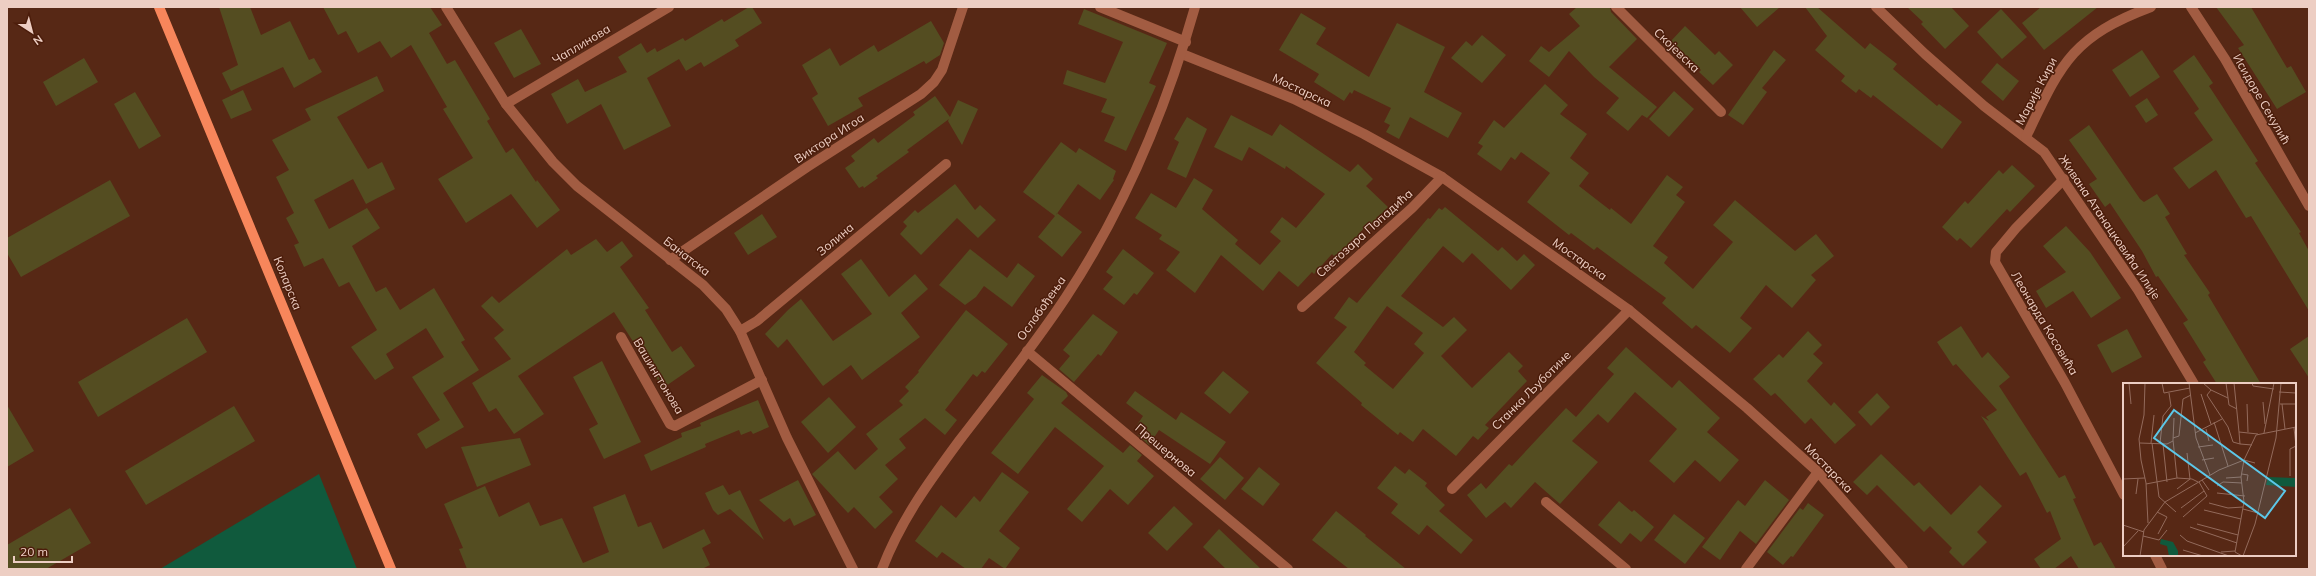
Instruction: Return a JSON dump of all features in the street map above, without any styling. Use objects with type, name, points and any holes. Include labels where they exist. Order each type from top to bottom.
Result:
[{"type":"main road","name":"Коларска","points":[[159,7],[391,569]]},
{"type":"street","name":"Банатска","points":[[446,7],[506,104],[533,138],[577,186],[716,297],[740,332],[787,438],[853,569]]},
{"type":"street","name":"Чаплинова","points":[[506,104],[669,7]]},
{"type":"street","name":"Виктора Игоа","points":[[670,260],[921,94],[934,82],[942,70],[963,7]]},
{"type":"street","points":[[1100,7],[1186,42]]},
{"type":"street","name":"Ослобођења","points":[[882,569],[905,518],[926,486],[1065,298],[1117,210],[1160,112],[1182,54],[1196,7]]},
{"type":"street","name":"Скојевска","points":[[1616,7],[1722,112]]},
{"type":"street","name":"Живана Атанацковића Илије","points":[[1876,7],[1924,54],[1972,95],[2044,152],[2138,290],[2193,383]]},
{"type":"street","name":"Марије Кири","points":[[2026,137],[2057,74],[2070,56],[2086,40],[2130,10],[2151,7]]},
{"type":"street","name":"Исидоре Секулић","points":[[2191,7],[2225,59],[2309,206]]},
{"type":"street","name":"Мостарска","points":[[1182,54],[1294,99],[1364,134],[1442,177],[1629,310],[1747,408],[1818,472],[1903,569]]},
{"type":"street","name":"Золина","points":[[740,332],[757,321],[946,164]]},
{"type":"street","name":"Светозара Попадића","points":[[1302,307],[1412,208],[1442,177]]},
{"type":"street","name":"Леонарда Косовића","points":[[2064,180],[2016,228],[1996,252],[1995,262],[2065,383],[2123,493]]},
{"type":"street","name":"Станка Љуботине","points":[[1452,489],[1629,310]]},
{"type":"street","name":"Вашингтонова","points":[[621,337],[670,424],[675,426],[762,380]]},
{"type":"street","name":"Прешернова","points":[[1027,351],[1288,569]]},
{"type":"street","points":[[1746,569],[1818,472]]},
{"type":"street","points":[[1546,502],[1626,569]]},
{"type":"street","points":[[2156,556],[2162,569]]},
{"type":"green space","points":[[319,474],[357,569],[160,569]]},
{"type":"building","points":[[219,7],[250,7],[261,35],[290,21],[309,60],[314,58],[322,72],[294,88],[283,67],[231,91],[222,73],[238,65]]},
{"type":"building","points":[[323,7],[430,7],[442,25],[429,33],[447,64],[455,60],[490,119],[487,121],[506,153],[513,148],[536,182],[537,180],[560,210],[537,228],[511,194],[466,223],[438,179],[473,158],[443,109],[447,107],[411,45],[391,58],[380,41],[358,53],[346,31],[338,35]]},
{"type":"building","points":[[749,7],[752,7],[762,23],[735,40],[739,46],[704,67],[701,62],[686,71],[679,59],[647,78],[671,126],[624,150],[601,104],[567,124],[551,94],[578,79],[585,92],[627,72],[618,57],[641,43],[647,53],[655,48],[657,52],[683,38],[685,41],[722,19],[724,22]]},
{"type":"building","points":[[1577,7],[1610,7],[1611,12],[1637,39],[1609,67],[1657,107],[1647,118],[1642,115],[1628,131],[1606,113],[1619,98],[1594,77],[1569,51],[1549,77],[1529,61],[1541,46],[1549,52],[1580,26],[1569,14]]},
{"type":"building","points":[[1740,7],[1780,7],[1757,27]]},
{"type":"building","points":[[1805,7],[1817,7],[1865,49],[1870,43],[1897,64],[1893,69],[1937,106],[1939,104],[1962,122],[1942,149],[1873,95],[1871,98],[1859,89],[1856,93],[1841,81],[1845,76],[1815,50],[1827,36]]},
{"type":"building","points":[[1907,7],[1951,7],[1969,26],[1945,49],[1921,24],[1923,22]]},
{"type":"building","points":[[2041,7],[2098,7],[2044,50],[2022,23]]},
{"type":"building","points":[[2216,7],[2251,7],[2287,68],[2291,66],[2306,92],[2277,109],[2238,48],[2244,45]]},
{"type":"building","points":[[1084,9],[1167,43],[1149,83],[1156,86],[1126,151],[1104,141],[1115,117],[1101,112],[1107,99],[1063,84],[1067,70],[1105,83],[1123,42],[1078,24]]},
{"type":"building","points":[[2001,9],[2027,37],[2002,59],[1977,32]]},
{"type":"building","points":[[1301,13],[1326,28],[1316,44],[1369,77],[1397,23],[1445,47],[1424,92],[1462,113],[1448,138],[1410,117],[1399,139],[1386,132],[1390,125],[1384,122],[1391,108],[1354,90],[1352,94],[1350,92],[1344,101],[1314,82],[1319,74],[1279,50]]},
{"type":"building","points":[[931,21],[944,43],[940,55],[926,64],[924,61],[858,98],[863,106],[828,126],[812,98],[818,94],[802,65],[830,48],[840,66],[874,45],[878,52]]},
{"type":"building","points":[[1685,26],[1715,55],[1719,51],[1733,65],[1713,85],[1699,72],[1701,70],[1671,41]]},
{"type":"building","points":[[521,29],[541,64],[514,78],[494,43]]},
{"type":"building","points":[[1482,35],[1506,55],[1482,83],[1451,58],[1466,41],[1472,46]]},
{"type":"building","points":[[1774,50],[1786,60],[1762,88],[1767,92],[1743,125],[1728,115]]},
{"type":"building","points":[[2142,50],[2160,77],[2130,97],[2112,70]]},
{"type":"building","points":[[2194,55],[2213,83],[2209,86],[2258,161],[2255,163],[2301,232],[2299,233],[2309,251],[2309,311],[2251,216],[2246,218],[2216,170],[2189,189],[2173,168],[2213,140],[2194,113],[2199,109],[2173,71]]},
{"type":"building","points":[[84,58],[98,82],[56,106],[43,82]]},
{"type":"building","points":[[1997,63],[2019,81],[2003,101],[1981,82]]},
{"type":"building","points":[[377,76],[384,91],[337,117],[368,169],[382,162],[395,189],[366,204],[353,179],[314,200],[329,229],[367,208],[380,228],[352,246],[376,292],[386,287],[400,310],[434,288],[465,340],[461,342],[479,370],[443,393],[464,427],[426,449],[417,434],[440,420],[412,377],[444,357],[426,328],[386,354],[394,368],[375,380],[351,347],[377,330],[349,282],[339,287],[323,258],[304,267],[294,245],[299,243],[286,218],[294,213],[276,177],[289,170],[272,140],[311,120],[305,109]]},
{"type":"building","points":[[1545,84],[1568,105],[1560,114],[1587,134],[1570,158],[1589,173],[1579,186],[1610,210],[1611,208],[1631,224],[1667,175],[1683,187],[1676,195],[1685,202],[1653,246],[1668,257],[1664,263],[1693,289],[1733,242],[1713,225],[1735,200],[1795,251],[1816,234],[1834,256],[1811,275],[1816,280],[1792,308],[1766,285],[1740,318],[1752,328],[1730,353],[1696,325],[1692,329],[1662,303],[1666,298],[1597,247],[1594,250],[1571,233],[1569,235],[1527,202],[1550,173],[1521,152],[1515,160],[1511,157],[1501,171],[1477,154],[1483,146],[1478,143],[1494,120],[1504,128]]},
{"type":"building","points":[[243,90],[252,110],[231,119],[222,100]]},
{"type":"building","points":[[1674,91],[1694,109],[1669,137],[1649,119]]},
{"type":"building","points":[[135,92],[161,136],[139,149],[114,104]]},
{"type":"building","points":[[935,96],[950,117],[958,100],[978,109],[962,145],[948,121],[949,119],[907,150],[909,152],[876,176],[878,178],[864,188],[863,186],[859,188],[845,168],[855,161],[851,156],[874,138],[878,143],[915,115],[913,112]]},
{"type":"building","points":[[2147,98],[2158,115],[2146,123],[2135,106]]},
{"type":"building","points":[[1231,115],[1272,136],[1280,124],[1350,172],[1358,164],[1373,179],[1366,186],[1388,207],[1367,229],[1365,227],[1337,259],[1332,254],[1314,274],[1312,272],[1298,287],[1279,271],[1263,291],[1221,255],[1195,293],[1166,270],[1180,252],[1159,239],[1162,235],[1135,218],[1151,193],[1176,208],[1194,178],[1213,190],[1202,209],[1238,240],[1235,244],[1260,265],[1281,241],[1270,232],[1282,217],[1296,228],[1325,194],[1286,166],[1285,169],[1249,147],[1242,161],[1214,147]]},
{"type":"building","points":[[1187,117],[1207,129],[1186,178],[1167,169],[1179,142],[1174,139]]},
{"type":"building","points":[[2089,125],[2140,199],[2144,202],[2157,194],[2170,214],[2165,217],[2187,254],[2184,255],[2210,293],[2208,295],[2260,383],[2216,383],[2203,362],[2206,360],[2183,323],[2188,320],[2158,276],[2156,277],[2142,251],[2110,203],[2105,207],[2089,184],[2097,179],[2069,140]]},
{"type":"building","points":[[1061,142],[1076,153],[1079,148],[1116,171],[1114,180],[1100,200],[1078,184],[1057,213],[1082,232],[1062,257],[1038,237],[1055,216],[1023,192]]},
{"type":"building","points":[[2012,165],[2035,186],[2010,212],[2007,209],[1971,248],[1960,238],[1957,241],[1942,227],[1965,201],[1968,204],[1999,170],[2003,174]]},
{"type":"building","points":[[110,180],[130,216],[21,277],[7,253],[7,238]]},
{"type":"building","points":[[955,184],[975,210],[980,205],[996,220],[978,238],[957,218],[921,255],[900,234],[907,226],[903,222],[915,210],[918,213]]},
{"type":"building","points":[[1445,207],[1498,251],[1502,247],[1517,261],[1524,254],[1535,265],[1511,290],[1472,253],[1463,263],[1443,246],[1401,296],[1443,327],[1454,317],[1467,330],[1441,356],[1472,388],[1509,352],[1523,366],[1518,371],[1527,381],[1485,425],[1489,428],[1478,440],[1473,436],[1456,456],[1423,429],[1413,442],[1400,432],[1398,435],[1361,405],[1362,403],[1316,363],[1347,327],[1334,318],[1349,297],[1357,303],[1428,218],[1430,219],[1439,208],[1442,210]],"holes":[[[1387,306],[1423,333],[1414,344],[1424,353],[1393,389],[1364,365],[1366,363],[1354,352]]]},
{"type":"building","points":[[762,214],[777,237],[748,255],[734,233]]},
{"type":"building","points":[[2066,226],[2090,252],[2121,298],[2091,318],[2073,291],[2046,308],[2036,291],[2066,272],[2043,246]]},
{"type":"building","points":[[596,239],[607,252],[622,241],[633,256],[620,267],[649,308],[645,310],[672,352],[681,346],[695,366],[663,388],[614,312],[518,376],[544,414],[514,434],[496,408],[489,412],[472,383],[511,359],[494,338],[504,330],[481,306],[492,296],[499,303],[567,249],[571,255]]},
{"type":"building","points":[[970,249],[1007,278],[1018,263],[1035,276],[1012,307],[984,286],[976,297],[965,305],[939,285]]},
{"type":"building","points":[[1123,249],[1154,273],[1137,295],[1134,293],[1124,305],[1103,289],[1113,277],[1106,272]]},
{"type":"building","points":[[861,259],[889,297],[915,274],[928,289],[901,313],[920,337],[862,380],[851,365],[823,386],[787,339],[778,348],[765,334],[801,299],[833,341],[872,314],[841,274]]},
{"type":"building","points":[[966,310],[1008,344],[985,373],[982,371],[977,377],[973,374],[945,410],[957,420],[945,435],[925,418],[899,439],[906,448],[885,465],[898,479],[879,497],[893,512],[875,529],[854,507],[848,513],[812,474],[838,451],[855,470],[878,449],[866,434],[903,405],[899,401],[909,391],[905,387],[919,372],[918,371]]},
{"type":"building","points":[[1093,314],[1118,332],[1101,356],[1098,354],[1074,382],[1059,369],[1070,356],[1063,350]]},
{"type":"building","points":[[187,318],[207,352],[98,417],[78,382]]},
{"type":"building","points":[[1961,326],[1982,358],[1988,352],[2010,377],[1999,386],[2059,478],[2065,475],[2076,498],[2073,499],[2094,546],[2101,542],[2116,569],[2079,569],[2071,556],[2054,569],[2041,569],[2034,559],[2061,539],[2050,511],[2047,513],[2026,472],[2020,476],[1981,416],[1989,421],[1986,417],[1997,410],[1956,364],[1953,366],[1937,342]]},
{"type":"building","points":[[2127,329],[2142,357],[2112,373],[2097,345]]},
{"type":"building","points":[[1808,331],[1822,345],[1813,354],[1823,363],[1807,381],[1831,406],[1834,402],[1856,425],[1835,444],[1811,418],[1805,424],[1775,393],[1771,396],[1753,379],[1779,354],[1783,358]]},
{"type":"building","points":[[2309,336],[2309,378],[2290,349]]},
{"type":"building","points":[[1626,347],[1672,388],[1679,380],[1720,418],[1707,432],[1739,460],[1720,482],[1695,460],[1674,483],[1649,461],[1677,429],[1635,392],[1608,423],[1598,414],[1572,441],[1598,462],[1560,504],[1535,482],[1511,508],[1505,502],[1486,518],[1467,495],[1481,483],[1486,489],[1509,464],[1512,466],[1566,408],[1576,417],[1614,374],[1607,368]]},
{"type":"building","points":[[602,361],[641,442],[604,459],[589,429],[598,424],[573,377]]},
{"type":"building","points":[[1223,371],[1249,392],[1230,414],[1204,393]]},
{"type":"building","points":[[1042,375],[1066,392],[1068,396],[1061,403],[1123,453],[1130,445],[1142,455],[1137,461],[1154,476],[1128,505],[1110,489],[1082,522],[1067,509],[1104,466],[1055,427],[1018,474],[991,453],[1034,399],[1027,393]]},
{"type":"building","points":[[1135,391],[1176,420],[1181,412],[1226,442],[1210,464],[1159,430],[1149,445],[1138,435],[1143,429],[1137,425],[1143,416],[1126,403]]},
{"type":"building","points":[[1877,393],[1890,407],[1871,426],[1858,412]]},
{"type":"building","points":[[829,397],[856,427],[828,453],[801,422]]},
{"type":"building","points":[[758,400],[769,427],[753,434],[751,431],[741,435],[739,430],[705,444],[706,447],[651,471],[644,455],[682,437],[681,433],[701,426],[700,423]]},
{"type":"building","points":[[7,405],[34,451],[7,467]]},
{"type":"building","points":[[234,406],[255,441],[146,505],[125,471]]},
{"type":"building","points":[[520,438],[531,465],[477,487],[461,447]]},
{"type":"building","points":[[1881,454],[1914,486],[1919,482],[1951,515],[1980,485],[2002,506],[1977,532],[1987,542],[1963,566],[1949,552],[1952,548],[1930,526],[1924,532],[1877,485],[1867,495],[1853,482]]},
{"type":"building","points":[[1220,457],[1244,478],[1225,500],[1200,479]]},
{"type":"building","points":[[1395,466],[1405,474],[1409,469],[1427,483],[1425,486],[1445,505],[1439,511],[1473,540],[1461,554],[1427,525],[1419,535],[1391,513],[1398,504],[1377,488]]},
{"type":"building","points":[[1259,467],[1280,484],[1263,506],[1241,489]]},
{"type":"building","points":[[1002,472],[1029,492],[999,531],[1020,548],[1005,569],[989,558],[981,569],[966,569],[942,552],[937,558],[915,541],[941,505],[956,518],[974,496],[980,502]]},
{"type":"building","points":[[798,480],[816,515],[794,526],[790,518],[784,522],[759,500]]},
{"type":"building","points":[[1765,480],[1789,500],[1756,544],[1740,531],[1720,560],[1702,547],[1738,500],[1745,506]]},
{"type":"building","points":[[723,485],[729,495],[740,490],[764,540],[730,509],[718,515],[713,510],[705,493]]},
{"type":"building","points":[[485,486],[499,517],[529,502],[540,526],[562,518],[583,563],[609,552],[593,507],[625,494],[638,527],[651,522],[663,549],[704,529],[711,543],[702,548],[710,565],[702,569],[467,569],[459,549],[463,548],[444,504]]},
{"type":"building","points":[[1619,501],[1632,512],[1634,510],[1654,527],[1641,542],[1630,533],[1621,544],[1598,525]]},
{"type":"building","points":[[1808,503],[1824,515],[1793,557],[1791,556],[1783,565],[1767,552],[1800,508],[1803,510]]},
{"type":"building","points":[[1174,506],[1193,524],[1167,551],[1148,533]]},
{"type":"building","points":[[70,508],[91,543],[46,569],[7,569],[7,545]]},
{"type":"building","points":[[1336,511],[1406,569],[1349,569],[1312,540]]},
{"type":"building","points":[[1674,514],[1705,538],[1685,564],[1654,540]]},
{"type":"building","points":[[1219,529],[1261,569],[1226,569],[1203,547]]}]
